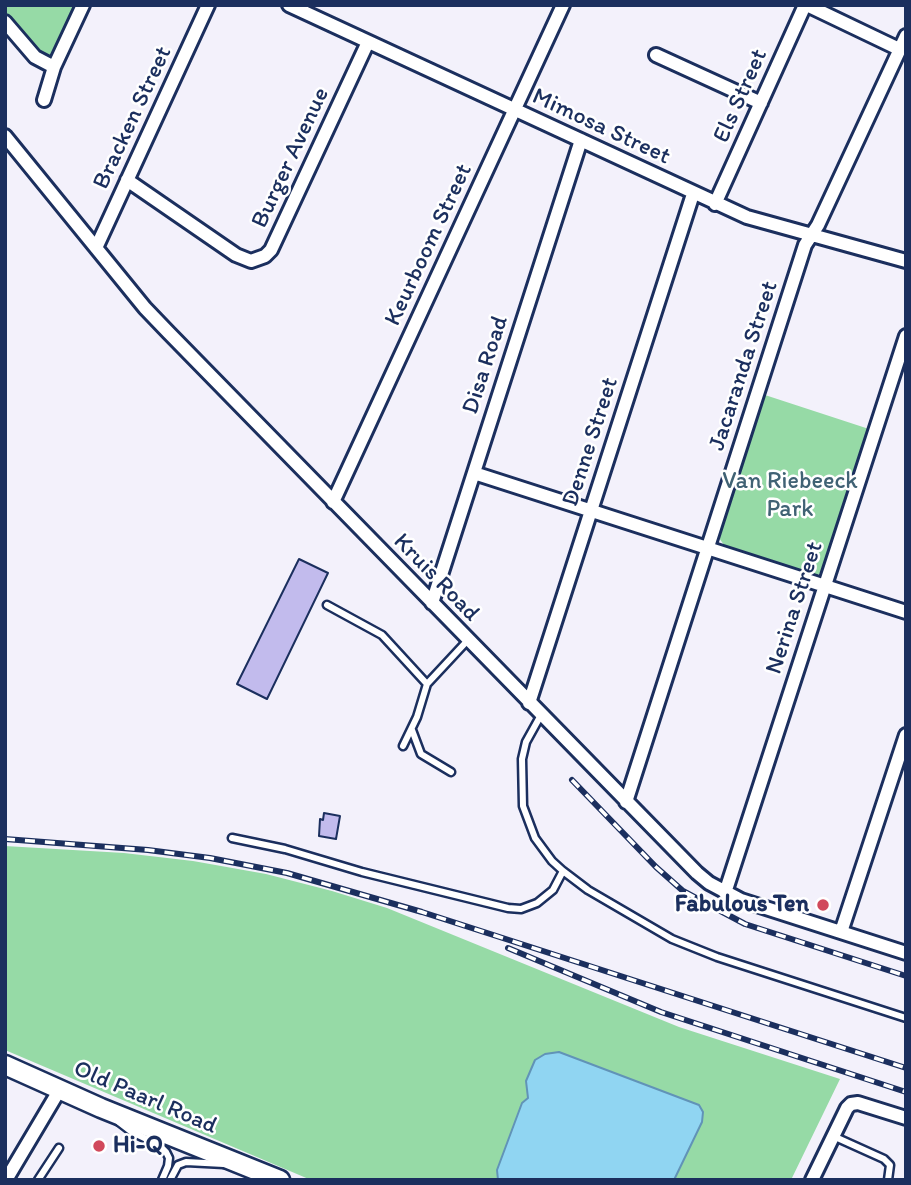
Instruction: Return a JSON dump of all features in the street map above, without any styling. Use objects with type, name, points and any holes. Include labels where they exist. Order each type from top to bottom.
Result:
[{"type":"main road","name":"Old Paarl Road","points":[[5,1065],[101,1108],[272,1178]]},
{"type":"street","points":[[44,100],[54,67],[83,5]]},
{"type":"street","name":"Bracken Street","points":[[96,248],[208,5]]},
{"type":"street","name":"Mimosa Street","points":[[289,5],[715,204],[747,217],[906,261]]},
{"type":"street","name":"Keurboom Street","points":[[332,502],[563,5]]},
{"type":"street","points":[[806,5],[899,50]]},
{"type":"street","name":"Els Street","points":[[715,204],[806,5]]},
{"type":"street","points":[[5,22],[35,57],[54,67]]},
{"type":"street","name":"Jacaranda Street","points":[[626,802],[806,245],[818,225],[906,36]]},
{"type":"street","name":"Burger Avenue","points":[[127,180],[236,255],[251,261],[265,256],[271,250],[368,42]]},
{"type":"street","points":[[656,55],[761,103]]},
{"type":"street","name":"Kruis Road","points":[[5,136],[145,308],[696,873],[725,893],[741,900],[906,953]]},
{"type":"street","name":"Disa Road","points":[[432,603],[581,140]]},
{"type":"street","name":"Denne Street","points":[[529,703],[693,194]]},
{"type":"street","name":"Nerina Street","points":[[725,893],[906,336]]},
{"type":"street","points":[[474,473],[906,612]]},
{"type":"street","points":[[841,932],[906,734]]},
{"type":"street","points":[[6,1180],[60,1089]]},
{"type":"street","points":[[812,1180],[847,1108],[858,1103],[906,1118]]},
{"type":"lane","points":[[327,605],[382,635],[427,684]]},
{"type":"lane","points":[[403,746],[412,730],[427,684],[468,640]]},
{"type":"lane","points":[[541,715],[528,736],[522,759],[523,806],[535,838],[563,871],[588,890],[673,939],[717,957],[906,1017]]},
{"type":"lane","points":[[412,730],[421,754],[451,772]]},
{"type":"lane","points":[[232,838],[285,849],[362,872],[509,908],[521,909],[537,903],[553,890],[563,871]]},
{"type":"lane","points":[[101,1108],[132,1132],[159,1145],[166,1152],[169,1158],[168,1166],[162,1180]]},
{"type":"lane","points":[[833,1136],[884,1159],[890,1166],[888,1180]]},
{"type":"lane","points":[[38,1180],[59,1148]]},
{"type":"lane","points":[[170,1180],[178,1165],[186,1161],[236,1164]]},
{"type":"green space","points":[[5,5],[78,5],[55,53],[49,56],[34,49],[5,14]]},
{"type":"green space","name":"Van Riebeeck Park","points":[[765,395],[869,429],[824,569],[818,575],[811,576],[727,549],[719,538]]},
{"type":"green space","points":[[5,846],[124,853],[193,861],[266,874],[332,891],[387,908],[679,1027],[840,1079],[791,1180],[311,1180],[5,1050]]},
{"type":"water","points":[[559,1052],[699,1105],[703,1112],[702,1122],[674,1180],[498,1180],[497,1170],[522,1103],[528,1098],[526,1081],[535,1060],[545,1054]]},
{"type":"building","points":[[299,559],[328,573],[267,699],[237,684]]},
{"type":"building","points":[[324,813],[340,816],[336,839],[319,836],[320,819],[323,820]]},
{"type":"railway","points":[[572,780],[656,867],[683,891],[745,924],[906,976]]},
{"type":"railway","points":[[5,839],[148,850],[210,858],[287,873],[422,912],[906,1068]]},
{"type":"railway","points":[[508,948],[661,1012],[906,1092]]},
{"type":"place","name":"Fabulous Ten","points":[[823,905]]},
{"type":"place","name":"Hi-Q","points":[[99,1146]]}]
